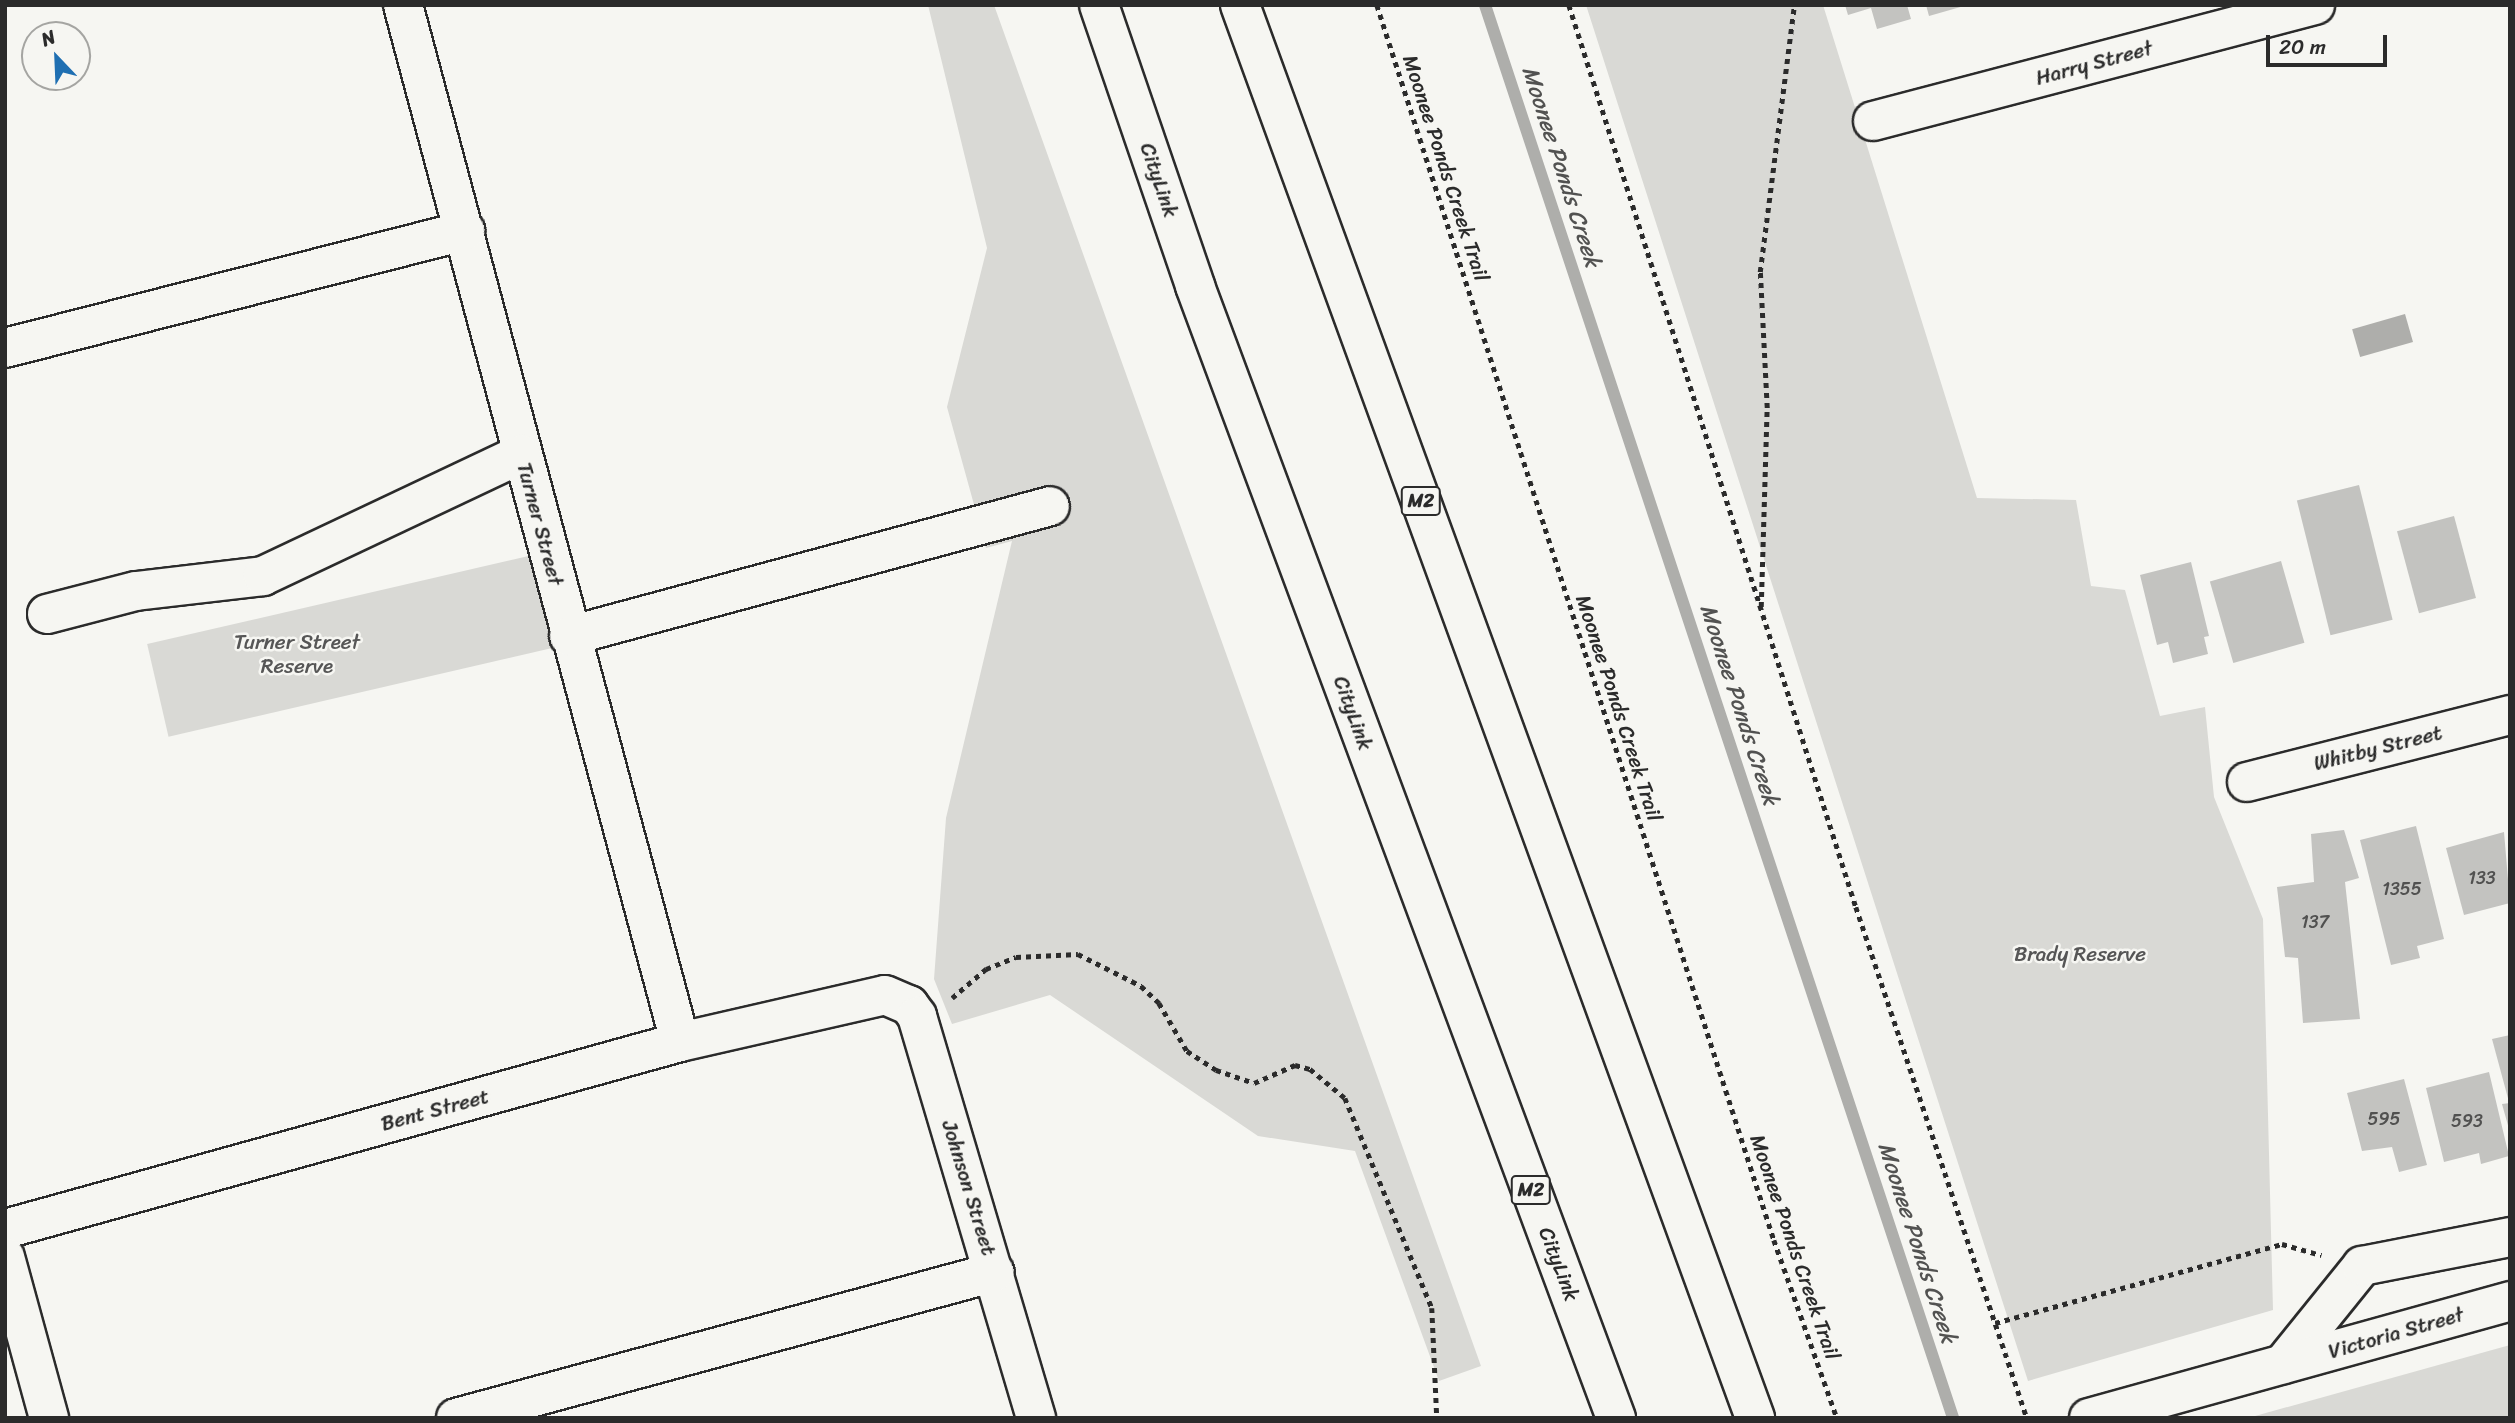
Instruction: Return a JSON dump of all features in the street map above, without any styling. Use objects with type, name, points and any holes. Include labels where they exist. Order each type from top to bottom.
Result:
[{"type":"main road","name":"Turner Street","points":[[403,5],[465,231],[569,636],[680,1042]]},
{"type":"main road","name":"CityLink","points":[[1099,5],[1195,286],[1616,1418]]},
{"type":"main road","name":"M2","points":[[1240,5],[1755,1418]]},
{"type":"main road","name":"Harry Street","points":[[1873,121],[2315,5]]},
{"type":"main road","points":[[5,348],[465,231]]},
{"type":"main road","points":[[47,614],[136,591],[263,576],[521,454]]},
{"type":"main road","points":[[569,636],[1050,506]]},
{"type":"main road","name":"Whitby Street","points":[[2247,782],[2510,715]]},
{"type":"main road","name":"Bent Street","points":[[5,1228],[680,1042],[866,995],[897,999],[917,1016]]},
{"type":"main road","name":"Johnson Street","points":[[917,1016],[1037,1418]]},
{"type":"main road","points":[[2362,1266],[2510,1237]]},
{"type":"main road","points":[[5,1257],[49,1418]]},
{"type":"main road","name":"Victoria Street","points":[[2283,1364],[2362,1266]]},
{"type":"main road","points":[[456,1418],[995,1272]]},
{"type":"main road","name":"Victoria Street","points":[[2089,1418],[2510,1301]]},
{"type":"path","name":"Moonee Ponds Creek Trail","points":[[1377,5],[1774,1240],[1837,1418]]},
{"type":"path","points":[[1569,5],[1760,611],[2027,1418]]},
{"type":"path","points":[[1760,611],[1767,408],[1760,272],[1794,5]]},
{"type":"path","points":[[917,1016],[959,994],[986,970],[1016,957],[1078,954],[1141,986],[1159,1003],[1187,1051],[1216,1070],[1254,1083],[1294,1065],[1310,1069],[1345,1098],[1432,1308],[1437,1418]]},
{"type":"path","points":[[1994,1323],[2282,1244],[2362,1266]]},
{"type":"green space","points":[[928,5],[994,5],[1481,1366],[1439,1381],[1355,1151],[1258,1136],[1050,995],[952,1024],[934,979],[946,818],[1012,541],[986,548],[947,407],[987,248]]},
{"type":"green space","name":"Brady Reserve","points":[[1586,5],[1823,5],[1977,498],[2076,500],[2091,586],[2125,590],[2160,716],[2205,707],[2214,797],[2263,919],[2273,1310],[2028,1381]]},
{"type":"green space","name":"Turner Street Reserve","points":[[533,555],[554,648],[169,737],[147,644]]},
{"type":"green space","points":[[2510,1345],[2510,1418],[2248,1418]]},
{"type":"shaded area","points":[[2405,314],[2413,342],[2360,357],[2352,329]]},
{"type":"building","points":[[1845,5],[1907,5],[1911,19],[1877,29],[1871,8],[1848,15]]},
{"type":"building","points":[[1926,5],[1964,5],[1964,6],[1929,16]]},
{"type":"building","points":[[2359,485],[2393,620],[2331,635],[2297,500]]},
{"type":"building","points":[[2454,516],[2476,598],[2419,613],[2397,531]]},
{"type":"building","points":[[2281,561],[2304,643],[2233,663],[2210,581]]},
{"type":"building","points":[[2191,562],[2209,636],[2204,637],[2208,654],[2173,663],[2168,642],[2157,645],[2140,575]]},
{"type":"building","points":[[2416,826],[2444,939],[2417,946],[2420,958],[2391,965],[2360,840]]},
{"type":"building","points":[[2344,830],[2359,878],[2345,882],[2360,1019],[2303,1023],[2298,958],[2285,957],[2277,887],[2314,882],[2311,834]]},
{"type":"building","points":[[2504,832],[2510,903],[2464,915],[2446,848]]},
{"type":"building","points":[[2510,1035],[2510,1102],[2509,1102],[2492,1039]]},
{"type":"building","points":[[2489,1072],[2509,1156],[2481,1164],[2479,1153],[2444,1162],[2426,1088]]},
{"type":"building","points":[[2404,1079],[2427,1165],[2399,1172],[2392,1147],[2362,1151],[2347,1093]]},
{"type":"building","points":[[2510,1103],[2510,1129],[2509,1129],[2502,1104]]},
{"type":"waterway","name":"Moonee Ponds Creek","points":[[1485,5],[1953,1418]]}]
